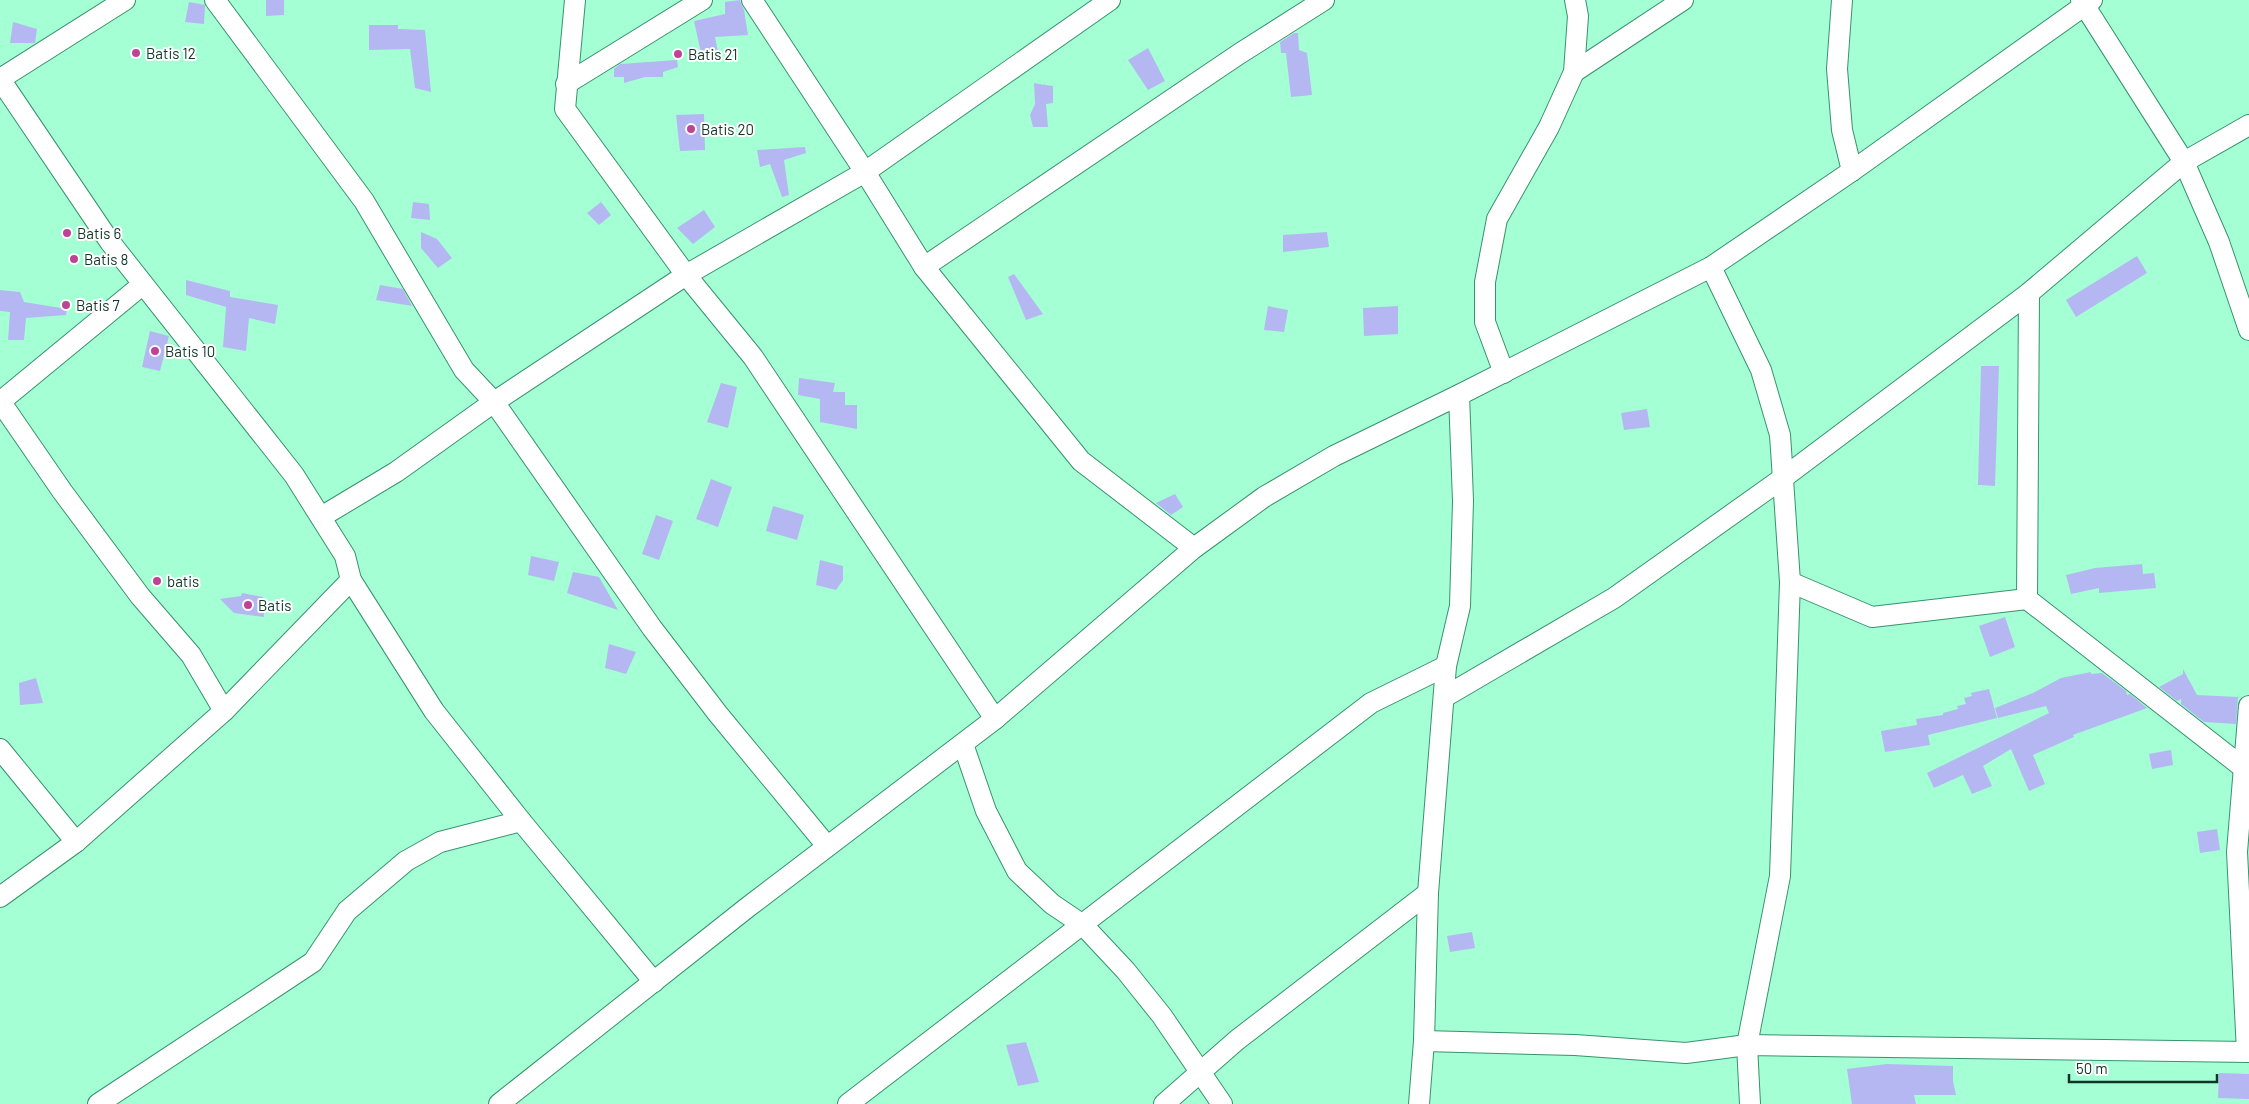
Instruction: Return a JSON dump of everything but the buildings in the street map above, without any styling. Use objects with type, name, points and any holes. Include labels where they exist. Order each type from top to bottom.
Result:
[{"type":"street","points":[[125,0],[0,79],[110,242],[142,285],[246,412],[294,475],[345,556],[351,580],[434,711],[520,821],[654,982]]},
{"type":"street","points":[[215,0],[364,201],[464,370],[494,402],[652,628],[718,714],[828,846]]},
{"type":"street","points":[[575,0],[565,109],[686,275],[753,358],[995,719]]},
{"type":"street","points":[[566,84],[702,0]]},
{"type":"street","points":[[752,0],[866,172],[924,267],[1081,460],[1194,548]]},
{"type":"street","points":[[321,517],[396,472],[494,402],[686,275],[866,172],[1110,0]]},
{"type":"street","points":[[924,267],[1239,54],[1324,0]]},
{"type":"street","points":[[1504,373],[1486,322],[1484,282],[1497,219],[1549,127],[1574,72],[1578,16],[1575,0]]},
{"type":"street","points":[[1574,72],[1683,0]]},
{"type":"street","points":[[1840,1],[1837,69],[1842,130],[1852,170]]},
{"type":"street","points":[[499,1104],[828,846],[995,719],[1194,548],[1264,497],[1334,456],[1504,373],[1711,267],[1852,170],[2086,2],[2184,162],[2219,242],[2249,330]]},
{"type":"street","points":[[1446,696],[1530,649],[1614,598],[1783,478],[2029,293],[2184,162],[2249,125]]},
{"type":"street","points":[[1711,267],[1761,370],[1780,435],[1790,582],[1780,876],[1747,1046],[1750,1104]]},
{"type":"street","points":[[142,285],[0,401],[62,491],[140,596],[191,655],[224,711]]},
{"type":"street","points":[[2027,599],[2029,293]]},
{"type":"street","points":[[1419,1104],[1424,1040],[1428,893],[1446,696],[1446,666],[1460,606],[1463,501],[1459,395]]},
{"type":"street","points":[[0,897],[76,842],[224,711],[351,580]]},
{"type":"street","points":[[1790,582],[1872,617],[2027,599],[2247,768]]},
{"type":"street","points":[[848,1104],[1371,703],[1446,666]]},
{"type":"street","points":[[1424,1040],[1575,1045],[1686,1053],[1747,1046],[2248,1052],[2237,852],[2247,768],[2249,706]]},
{"type":"street","points":[[963,744],[986,811],[1017,871],[1052,904],[1083,925],[1126,971],[1162,1016],[1222,1104]]},
{"type":"street","points":[[0,749],[76,842]]},
{"type":"street","points":[[98,1104],[313,962],[347,911],[406,861],[440,842],[520,821]]},
{"type":"street","points":[[1164,1104],[1238,1040],[1428,893]]},
{"type":"place","name":"Batis 12","points":[[136,53]]},
{"type":"place","name":"Batis 21","points":[[678,54]]},
{"type":"place","name":"Batis 20","points":[[691,129]]},
{"type":"place","name":"Batis 6","points":[[67,233]]},
{"type":"place","name":"Batis 8","points":[[74,259]]},
{"type":"place","name":"Batis 7","points":[[66,305]]},
{"type":"place","name":"Batis 10","points":[[155,351]]},
{"type":"place","name":"batis","points":[[157,581]]},
{"type":"place","name":"Batis","points":[[248,605]]}]
